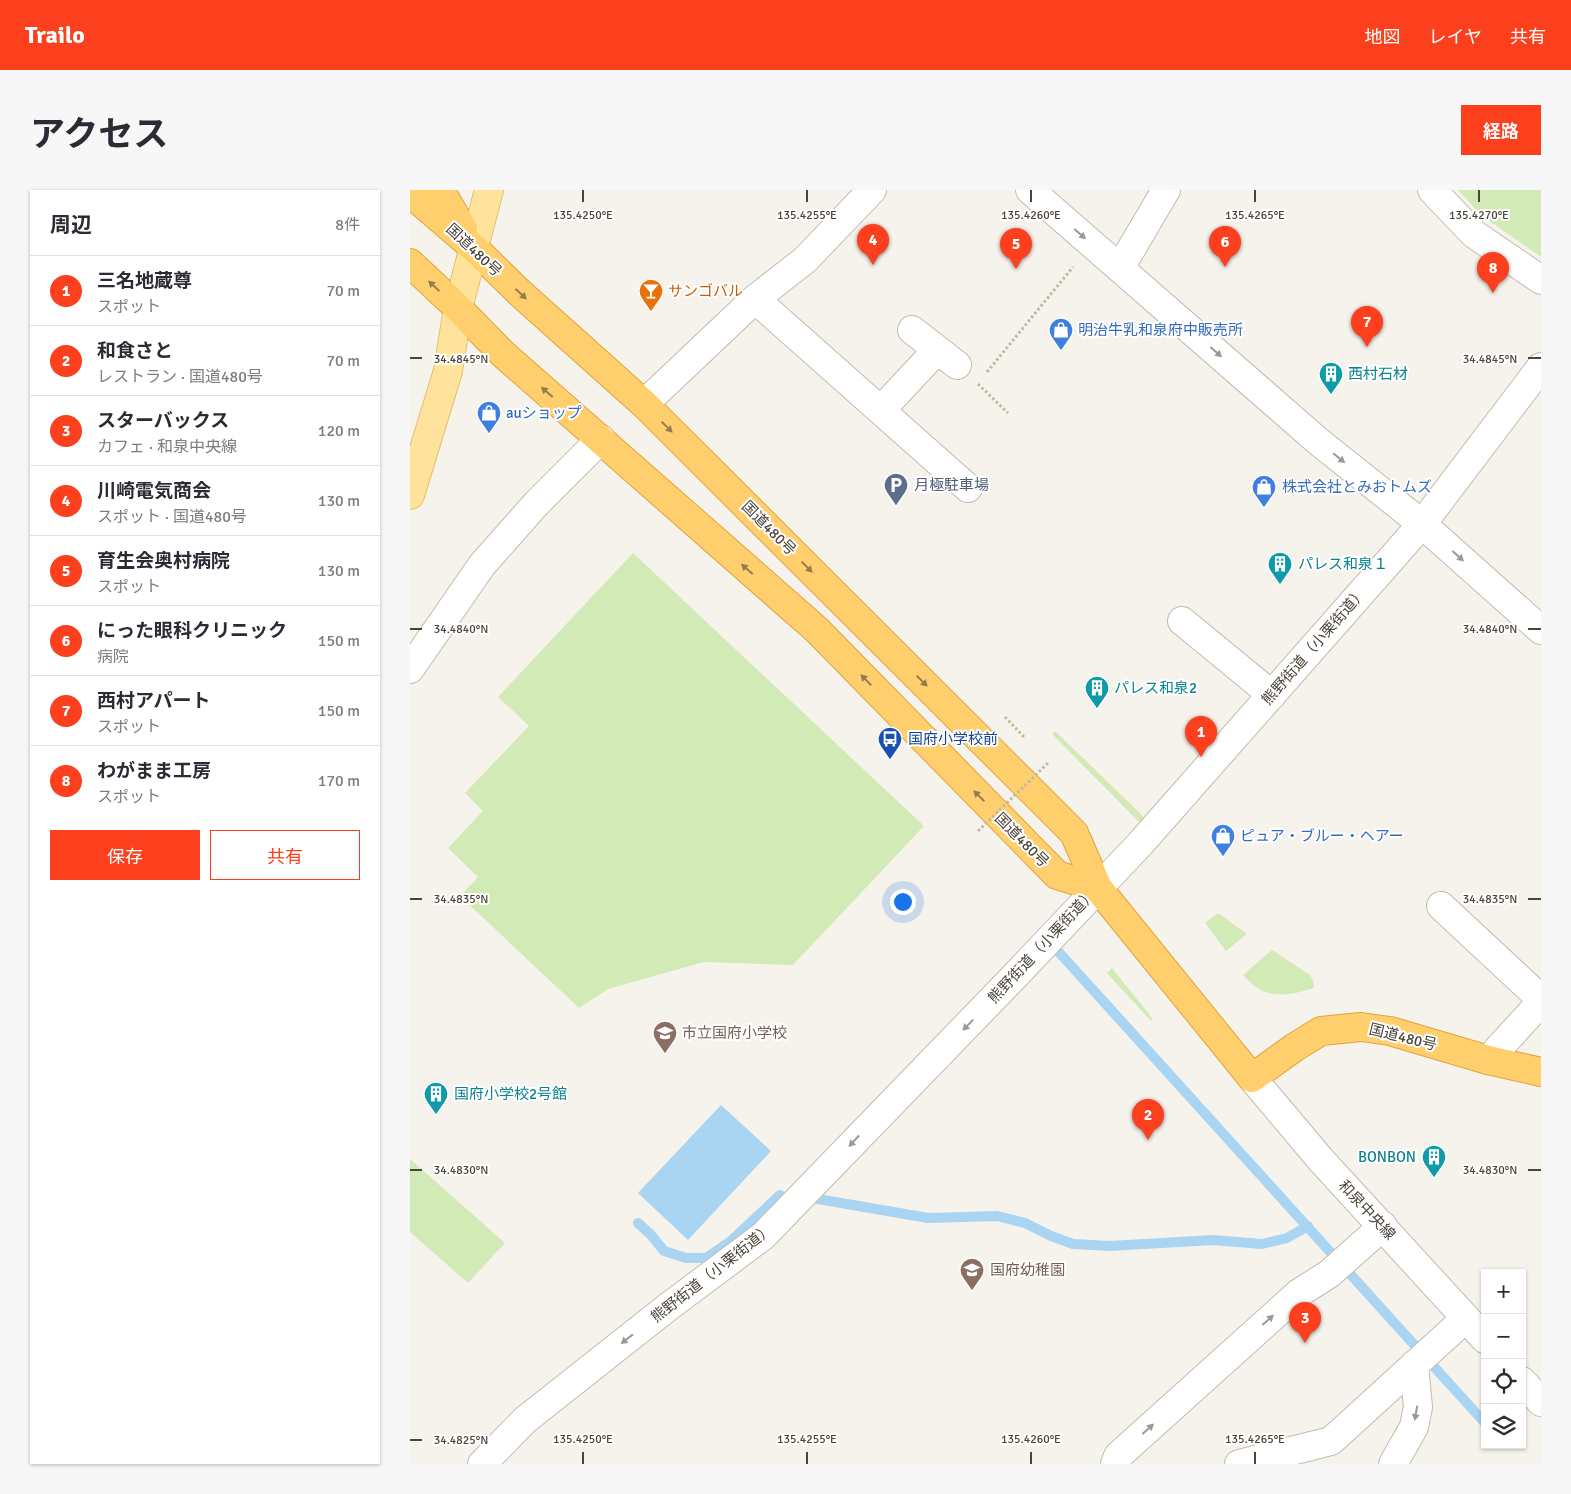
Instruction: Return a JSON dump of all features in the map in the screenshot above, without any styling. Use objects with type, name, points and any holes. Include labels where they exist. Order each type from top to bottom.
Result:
[{"type":"highway","points":[[440,190],[474,248]]},
{"type":"highway","name":"国道480号","points":[[410,194],[474,248],[520,293],[644,404],[1074,833],[1098,888],[1252,1078],[1295,1047],[1322,1031],[1361,1027],[1390,1030],[1488,1060],[1541,1072]]},
{"type":"highway","name":"国道480号","points":[[410,263],[503,354],[817,630],[1057,875],[1098,888]]},
{"type":"main road","points":[[410,495],[448,371],[458,308],[489,190]]},
{"type":"street","points":[[644,404],[755,299],[805,260],[872,190]]},
{"type":"street","points":[[1030,190],[1319,442],[1422,524],[1541,630]]},
{"type":"street","points":[[1120,268],[1166,190]]},
{"type":"street","points":[[1432,190],[1474,234],[1541,280]]},
{"type":"street","points":[[755,299],[968,488]]},
{"type":"street","points":[[881,410],[947,357],[912,330]]},
{"type":"street","name":"熊野街道（小栗街道）","points":[[482,1464],[525,1420],[668,1307],[763,1236],[1010,981],[1146,837],[1422,524],[1541,367]]},
{"type":"street","points":[[410,669],[482,565],[536,504],[601,439]]},
{"type":"street","points":[[1182,621],[1272,695]]},
{"type":"street","points":[[1441,906],[1541,1000],[1488,1060]]},
{"type":"street","name":"和泉中央線","points":[[1252,1078],[1305,1142],[1481,1335]]},
{"type":"street","points":[[1115,1464],[1118,1456],[1299,1293],[1329,1274],[1383,1226]]},
{"type":"street","points":[[1239,1464],[1331,1441],[1466,1318]]},
{"type":"street","points":[[1393,1464],[1414,1427],[1418,1407],[1421,1358]]},
{"type":"street","points":[[1526,1385],[1541,1402]]},
{"type":"path","points":[[1008,413],[977,384],[1077,262]]},
{"type":"path","points":[[978,831],[1049,762]]},
{"type":"green space","points":[[1458,190],[1541,190],[1541,257],[1481,215]]},
{"type":"green space","points":[[633,553],[924,826],[793,965],[704,962],[608,989],[579,1008],[460,896],[478,877],[448,848],[483,811],[465,793],[529,726],[498,697]]},
{"type":"green space","points":[[1055,731],[1147,820],[1141,824],[1052,734]]},
{"type":"green space","points":[[1218,913],[1247,934],[1226,951],[1205,923]]},
{"type":"green space","points":[[1272,950],[1310,975],[1314,988],[1293,993],[1276,994],[1259,989],[1251,983],[1243,975]]},
{"type":"green space","points":[[1112,968],[1153,1019],[1151,1021],[1107,973]]},
{"type":"green space","points":[[410,1159],[505,1243],[468,1283],[410,1232]]},
{"type":"water","points":[[721,1105],[771,1151],[688,1240],[638,1193]]},
{"type":"waterway","points":[[1056,949],[1481,1419]]},
{"type":"waterway","points":[[638,1223],[664,1251],[686,1258],[706,1258],[732,1240],[780,1195]]},
{"type":"waterway","points":[[812,1198],[928,1218],[997,1216],[1025,1223],[1073,1244],[1110,1246],[1213,1240],[1262,1244],[1287,1238],[1308,1226]]},
{"type":"place","name":"川崎電気商会","points":[[873,265]]},
{"type":"place","name":"にった眼科クリニック","points":[[1225,267]]},
{"type":"place","name":"育生会奥村病院","points":[[1016,269]]},
{"type":"place","name":"わがまま工房","points":[[1493,293]]},
{"type":"place","name":"サンゴバル","points":[[651,312]]},
{"type":"place","name":"西村アパート","points":[[1367,347]]},
{"type":"place","name":"明治牛乳和泉府中販売所","points":[[1061,351]]},
{"type":"place","name":"西村石材","points":[[1331,395]]},
{"type":"place","name":"auショップ","points":[[489,434]]},
{"type":"place","name":"月極駐車場","points":[[896,506]]},
{"type":"place","name":"株式会社とみおトムズ","points":[[1264,508]]},
{"type":"place","name":"パレス和泉１","points":[[1280,585]]},
{"type":"place","name":"パレス和泉2","points":[[1097,709]]},
{"type":"place","name":"三名地蔵尊","points":[[1201,757]]},
{"type":"place","name":"国府小学校前","points":[[890,760]]},
{"type":"place","name":"ピュア・ブルー・ヘアー","points":[[1223,857]]},
{"type":"place","name":"市立国府小学校","points":[[665,1054]]},
{"type":"place","name":"国府小学校2号館","points":[[436,1115]]},
{"type":"place","name":"和食さと","points":[[1148,1140]]},
{"type":"place","name":"BONBON","points":[[1434,1178]]},
{"type":"place","name":"国府幼稚園","points":[[972,1291]]},
{"type":"place","name":"スターバックス","points":[[1305,1343]]}]
